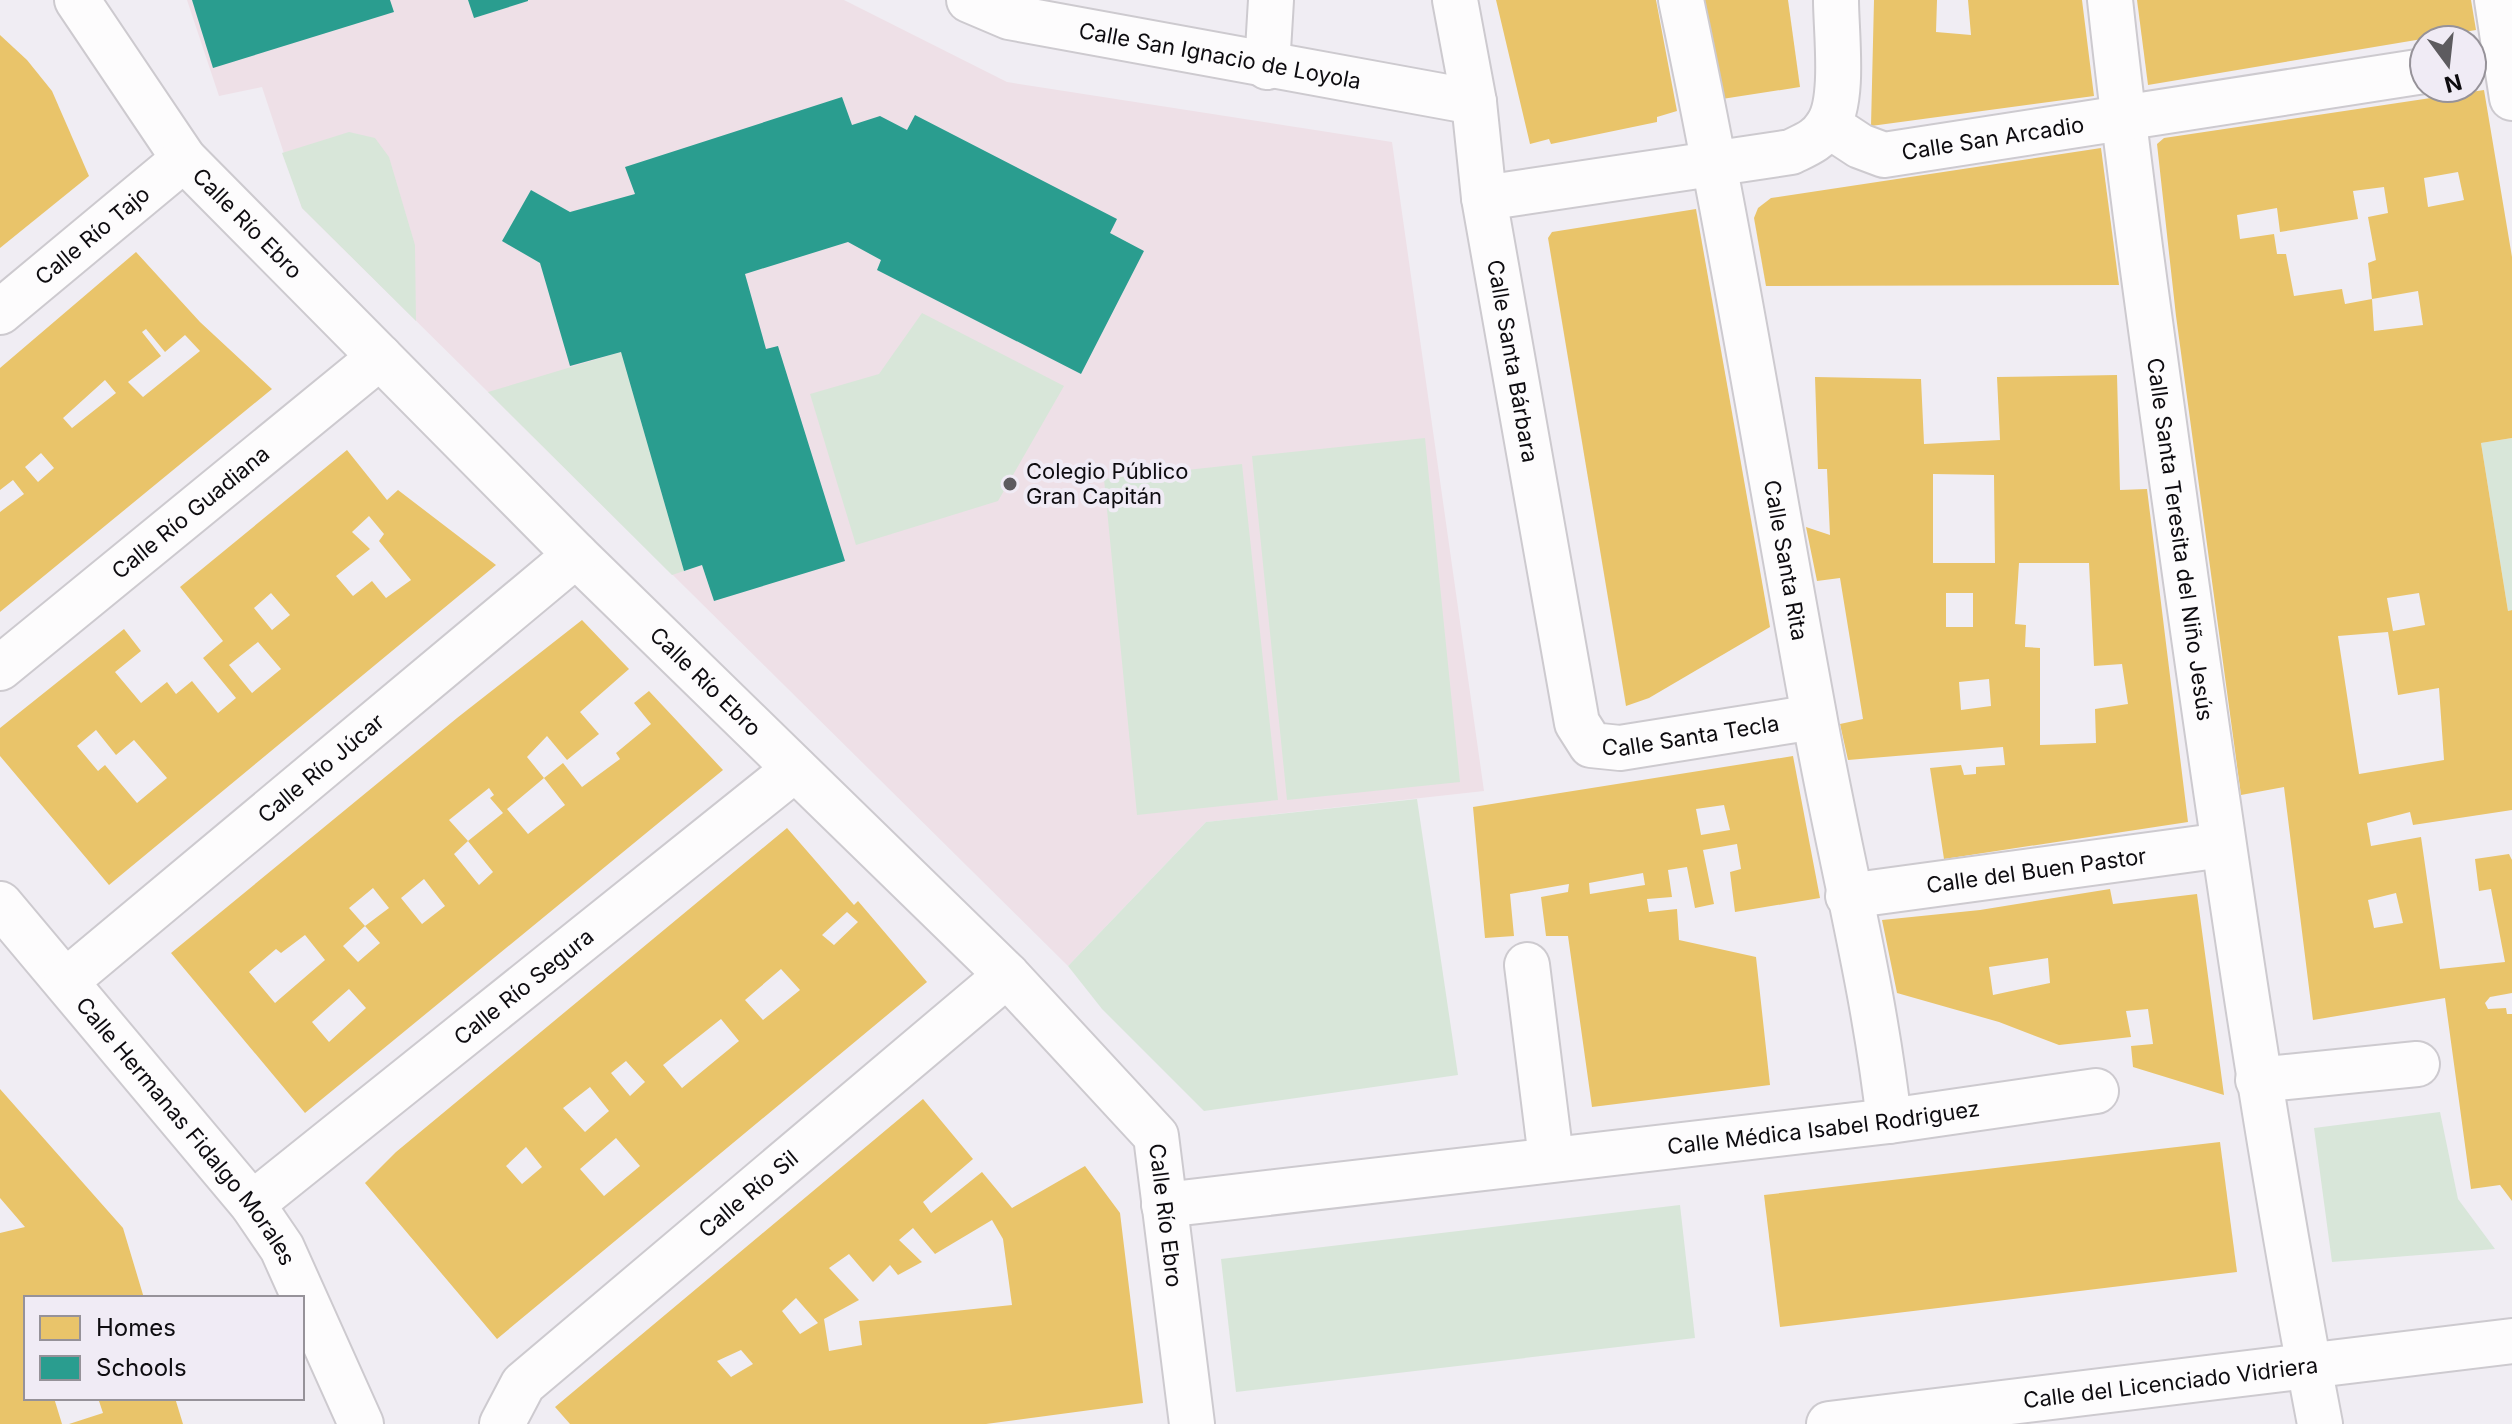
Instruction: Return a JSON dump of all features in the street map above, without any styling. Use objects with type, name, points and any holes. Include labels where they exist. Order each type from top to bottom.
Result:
[{"type":"street","name":"Calle Río Ebro","points":[[77,0],[184,159],[576,555],[1007,975],[1156,1136],[1192,1424]]},
{"type":"street","name":"Calle San Ignacio de Loyola","points":[[969,0],[1267,67],[1474,102]]},
{"type":"street","points":[[1267,67],[1271,0]]},
{"type":"street","name":"Calle Santa Bárbara","points":[[1455,0],[1474,102],[1484,198],[1577,723]]},
{"type":"street","name":"Calle Santa Rita","points":[[1681,0],[1715,163],[1889,1121]]},
{"type":"street","points":[[1484,198],[1791,152],[1814,141],[1828,125],[1836,103],[1836,0]]},
{"type":"street","name":"Calle Santa Teresita del Niño Jesús","points":[[2110,0],[2122,116],[2223,845],[2258,1080],[2320,1424]]},
{"type":"street","points":[[2497,0],[2500,70]]},
{"type":"street","name":"Calle San Arcadio","points":[[1828,125],[1860,146],[1884,155],[2408,73]]},
{"type":"street","name":"Calle Río Tajo","points":[[0,312],[184,159]]},
{"type":"street","name":"Calle Río Guadiana","points":[[0,668],[380,357]]},
{"type":"street","name":"Calle Río Júcar","points":[[66,981],[576,555]]},
{"type":"street","name":"Calle Santa Tecla","points":[[1577,723],[1591,745],[1620,748],[1814,717]]},
{"type":"street","name":"Calle Río Segura","points":[[252,1204],[795,769]]},
{"type":"street","name":"Calle del Buen Pastor","points":[[1848,896],[2223,845]]},
{"type":"street","name":"Calle Hermanas Fidalgo Morales","points":[[0,904],[16,946],[66,981],[252,1204],[282,1248],[304,1296]]},
{"type":"street","points":[[1527,965],[1551,1158]]},
{"type":"street","name":"Calle Río Sil","points":[[502,1424],[523,1384],[1007,975]]},
{"type":"street","points":[[2258,1080],[2417,1064]]},
{"type":"street","name":"Calle Médica Isabel Rodriguez","points":[[1164,1205],[1889,1121],[2096,1091]]},
{"type":"street","name":"Calle Hermanas Fidalgo Morales","points":[[304,1297],[361,1424]]},
{"type":"street","name":"Calle del Licenciado Vidriera","points":[[1829,1424],[2512,1341]]},
{"type":"shaded area","name":"Colegio Público Gran Capitán","points":[[187,0],[844,0],[1007,82],[1392,142],[1484,791],[1206,822],[1068,966],[302,208],[262,87],[219,96]]},
{"type":"green space","points":[[349,132],[375,138],[389,157],[415,245],[416,321],[302,208],[282,153]]},
{"type":"green space","points":[[922,313],[1064,386],[998,501],[856,545],[810,394],[879,374]]},
{"type":"green space","points":[[621,352],[684,571],[672,575],[488,392]]},
{"type":"green space","points":[[1425,438],[1460,782],[1287,800],[1252,456]]},
{"type":"green space","points":[[2512,438],[2512,610],[2508,611],[2481,443]]},
{"type":"green space","points":[[1242,464],[1278,800],[1137,815],[1104,479]]},
{"type":"green space","points":[[1417,799],[1458,1075],[1204,1111],[1102,1009],[1068,966],[1206,822]]},
{"type":"green space","points":[[2440,1112],[2458,1199],[2495,1249],[2332,1262],[2314,1128]]},
{"type":"green space","points":[[1680,1205],[1695,1338],[1236,1392],[1221,1259]]},
{"type":"building: Homes","points":[[1496,0],[1656,0],[1677,111],[1657,117],[1657,122],[1551,144],[1549,139],[1530,144]]},
{"type":"building: Homes","points":[[1699,0],[1788,0],[1800,87],[1722,99]]},
{"type":"building: Homes","points":[[1874,0],[1937,0],[1936,32],[1971,35],[1968,0],[2082,0],[2094,96],[1871,126]]},
{"type":"building: Homes","points":[[2137,0],[2471,0],[2475,24],[2408,24],[2408,41],[2148,85]]},
{"type":"building: Homes","points":[[0,35],[27,60],[52,91],[89,176],[0,248]]},
{"type":"building: Homes","points":[[2408,101],[2408,104],[2486,104],[2512,257],[2512,438],[2481,443],[2508,611],[2512,610],[2512,810],[2413,825],[2410,812],[2367,823],[2371,846],[2421,837],[2440,969],[2505,962],[2491,889],[2479,891],[2475,859],[2509,854],[2512,860],[2512,993],[2490,997],[2485,1003],[2488,1009],[2506,1008],[2507,1014],[2512,1014],[2512,1201],[2500,1185],[2471,1189],[2445,998],[2313,1020],[2284,787],[2241,795],[2176,316],[2157,144],[2164,138]],"holes":[[[2458,172],[2464,200],[2428,207],[2424,178]],[[2384,187],[2388,213],[2368,217],[2376,260],[2368,263],[2372,299],[2345,304],[2342,289],[2294,296],[2286,254],[2277,254],[2274,234],[2240,239],[2237,215],[2277,208],[2280,232],[2358,219],[2353,191]],[[2418,291],[2423,325],[2374,331],[2372,299]],[[2419,593],[2425,625],[2393,631],[2387,598]],[[2388,632],[2398,695],[2439,688],[2444,760],[2359,774],[2338,636]],[[2396,893],[2403,923],[2374,928],[2368,900]]]},
{"type":"building: Homes","points":[[2101,148],[2119,285],[1766,286],[1754,218],[1758,208],[1771,198]]},
{"type":"building: Homes","points":[[1696,209],[1770,627],[1649,698],[1626,706],[1548,238],[1552,232]]},
{"type":"building: Homes","points":[[136,252],[200,322],[272,389],[0,612],[0,512],[24,494],[13,480],[0,490],[0,368]],"holes":[[[146,329],[165,352],[185,335],[200,351],[143,397],[128,382],[161,356],[142,332]],[[105,380],[116,393],[72,428],[63,418]],[[41,453],[54,468],[38,482],[25,467]]]},
{"type":"building: Homes","points":[[2117,375],[2120,490],[2147,489],[2188,822],[1944,859],[1930,768],[1961,765],[1964,775],[1976,774],[1976,767],[2005,765],[2003,747],[1848,760],[1840,724],[1863,719],[1840,578],[1817,581],[1806,527],[1830,535],[1827,469],[1818,469],[1815,377],[1921,379],[1924,444],[2000,440],[1997,377]],"holes":[[[1933,474],[1994,475],[1995,563],[1933,563]],[[2019,563],[2089,563],[2094,666],[2122,664],[2128,704],[2095,709],[2096,743],[2040,745],[2040,648],[2025,647],[2026,625],[2015,624]],[[1946,593],[1973,593],[1973,627],[1946,627]],[[1989,679],[1991,706],[1961,710],[1959,682]]]},
{"type":"building: Homes","points":[[347,450],[387,500],[398,490],[496,565],[109,885],[0,756],[0,728],[124,629],[141,651],[115,672],[141,703],[167,682],[176,694],[192,681],[218,713],[236,698],[203,658],[223,641],[180,587]],"holes":[[[369,516],[384,534],[379,541],[411,580],[386,598],[372,581],[353,596],[336,576],[370,549],[352,532]],[[271,593],[290,615],[272,630],[254,608]],[[258,642],[281,669],[252,693],[229,665]],[[96,730],[116,755],[134,740],[167,778],[137,803],[105,765],[98,771],[77,746]]]},
{"type":"building: Homes","points":[[582,620],[629,669],[580,712],[599,734],[567,760],[547,736],[527,757],[544,778],[563,763],[582,787],[620,759],[616,753],[651,724],[634,703],[649,691],[723,770],[305,1113],[171,953],[457,718]],"holes":[[[544,778],[565,805],[528,834],[507,809]],[[489,788],[494,795],[490,798],[503,813],[468,841],[449,820]],[[468,841],[493,872],[479,885],[454,854]],[[424,879],[445,906],[422,924],[401,898]],[[373,888],[389,908],[365,926],[349,908]],[[365,926],[380,943],[358,962],[343,946]],[[305,935],[325,960],[275,1003],[249,972],[276,949],[281,953]],[[349,989],[366,1008],[329,1042],[312,1022]]]},
{"type":"building: Homes","points":[[1793,756],[1820,898],[1735,912],[1730,872],[1741,869],[1737,844],[1703,850],[1714,904],[1695,908],[1687,867],[1668,870],[1672,897],[1647,899],[1649,912],[1677,909],[1679,940],[1756,957],[1770,1085],[1592,1107],[1568,936],[1546,936],[1541,897],[1568,892],[1569,884],[1510,894],[1514,936],[1485,938],[1473,807]],"holes":[[[1724,805],[1730,830],[1701,835],[1696,809]],[[1643,873],[1645,885],[1590,894],[1589,883]]]},
{"type":"building: Homes","points":[[787,828],[854,905],[858,901],[927,982],[497,1339],[365,1183],[396,1152]],"holes":[[[847,912],[858,922],[834,945],[822,935]],[[781,969],[800,990],[763,1020],[745,1000]],[[721,1019],[739,1041],[682,1088],[663,1065]],[[626,1061],[645,1082],[630,1096],[611,1073]],[[590,1087],[609,1111],[585,1132],[563,1108]],[[616,1138],[640,1166],[604,1196],[580,1169]],[[526,1147],[542,1167],[522,1184],[506,1166]]]},
{"type":"building: Homes","points":[[2110,889],[2113,904],[2197,894],[2224,1095],[2133,1067],[2131,1046],[2153,1044],[2148,1009],[2126,1011],[2131,1037],[2059,1045],[1999,1022],[1897,993],[1882,920],[1980,910]],"holes":[[[2048,958],[2050,983],[1993,995],[1989,967]]]},
{"type":"building: Homes","points":[[0,1089],[123,1228],[143,1296],[24,1296],[24,1400],[55,1400],[62,1424],[0,1424],[0,1233],[25,1227],[0,1198]]},
{"type":"building: Homes","points":[[923,1099],[973,1159],[923,1202],[931,1213],[982,1172],[1012,1208],[1085,1166],[1120,1213],[1143,1403],[986,1424],[570,1424],[555,1407]],"holes":[[[992,1220],[1003,1239],[1012,1305],[859,1321],[862,1345],[829,1351],[824,1319],[859,1300],[829,1268],[849,1254],[873,1282],[890,1265],[898,1275],[922,1262],[899,1240],[913,1228],[935,1254]],[[796,1298],[818,1323],[800,1334],[782,1311]],[[741,1350],[753,1364],[731,1377],[717,1361]]]},
{"type":"building: Homes","points":[[2220,1142],[2237,1272],[1780,1327],[1764,1195]]},
{"type":"building: Homes","points":[[99,1400],[176,1400],[183,1424],[69,1424],[103,1413]]},
{"type":"building: Schools","points":[[192,0],[390,0],[394,12],[213,68]]},
{"type":"building: Schools","points":[[468,0],[528,0],[528,1],[474,18]]},
{"type":"building: Schools","points":[[842,97],[852,125],[880,116],[907,130],[915,115],[1117,219],[1110,233],[1144,251],[1081,374],[877,270],[881,260],[848,242],[745,274],[766,349],[778,346],[845,561],[714,601],[702,565],[684,571],[621,352],[570,366],[540,263],[502,241],[531,190],[570,212],[635,194],[625,167]]},
{"type":"place","name":"Colegio Público Gran Capitán","points":[[1010,484]]}]
